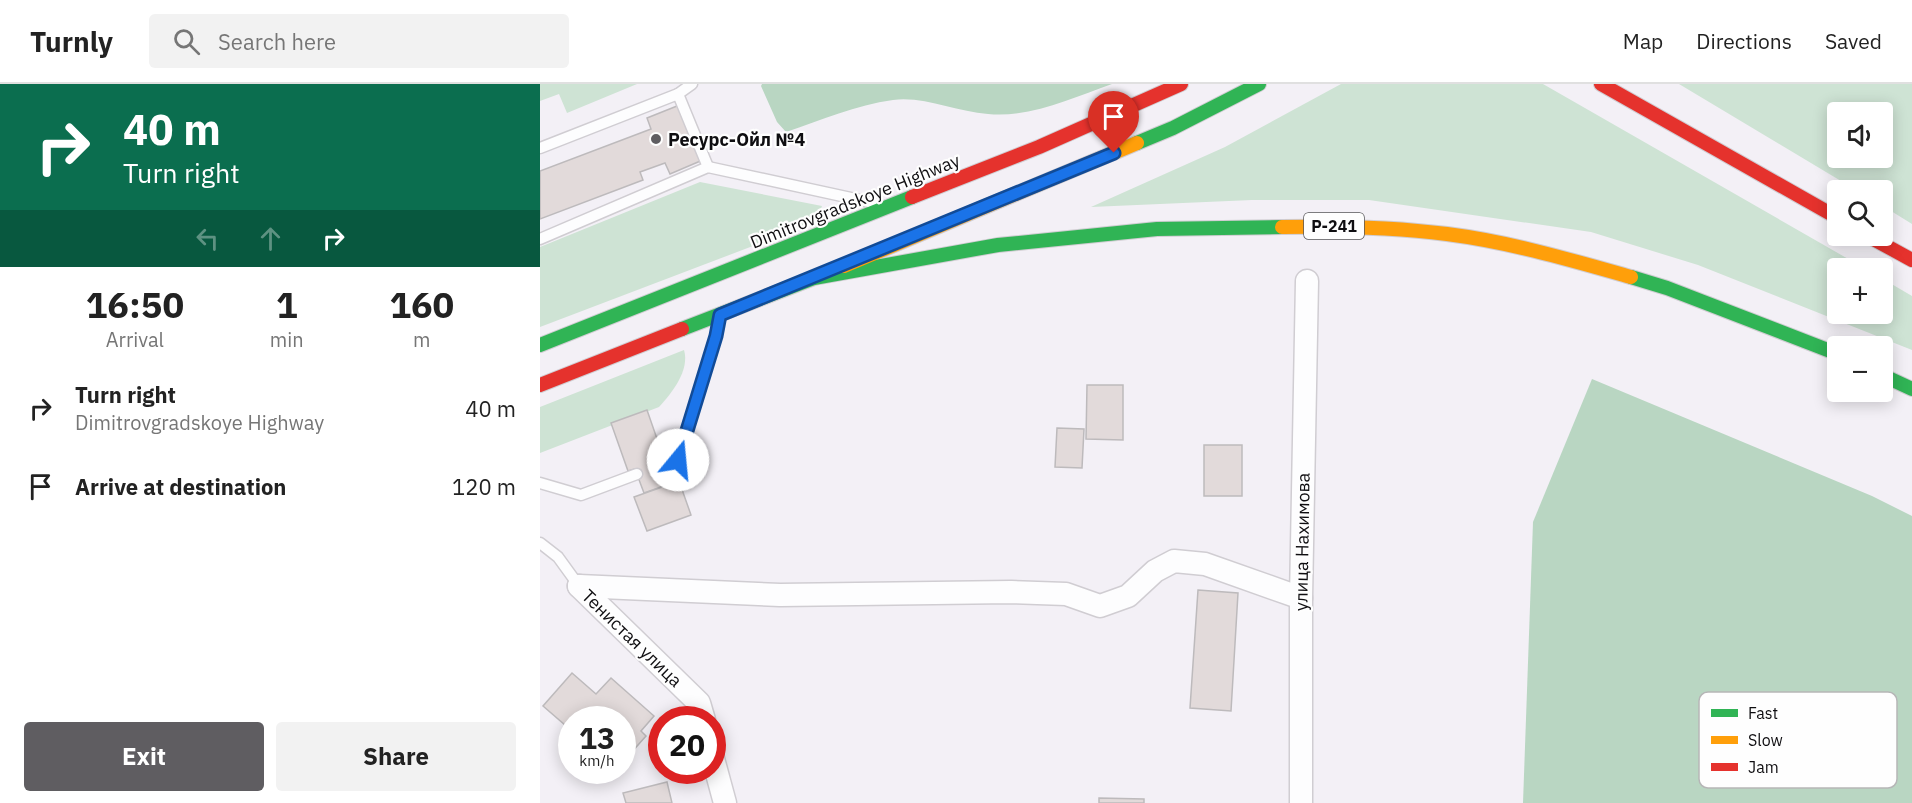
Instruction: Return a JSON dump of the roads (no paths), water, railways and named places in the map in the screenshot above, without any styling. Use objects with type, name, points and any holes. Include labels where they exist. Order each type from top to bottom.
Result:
[{"type":"main road","name":"Dimitrovgradskoye Highway","points":[[540,345],[1040,147],[1181,84]]},
{"type":"main road","points":[[814,278],[1173,128],[1259,84]]},
{"type":"main road","points":[[1601,84],[1827,212]]},
{"type":"main road","name":"Р-241","points":[[540,386],[814,278],[998,245],[1157,229],[1347,226],[1448,234],[1547,253],[1667,288],[1827,350]]},
{"type":"main road","points":[[1886,246],[1912,260]]},
{"type":"main road","points":[[1893,380],[1912,389]]},
{"type":"street","name":"улица Нахимова","points":[[1301,803],[1301,598],[1307,281]]},
{"type":"street","points":[[579,585],[780,596],[1011,592],[1066,594],[1100,606],[1128,596],[1155,571],[1174,561],[1205,564],[1301,598]]},
{"type":"street","name":"Тенистая улица","points":[[579,585],[700,706]]},
{"type":"street","points":[[720,784],[725,803]]},
{"type":"lane","points":[[540,147],[678,94],[692,84]]},
{"type":"lane","points":[[678,94],[708,167]]},
{"type":"lane","points":[[540,239],[708,167],[892,207]]},
{"type":"lane","points":[[657,467],[678,460],[716,336],[720,315]]},
{"type":"lane","points":[[540,483],[581,495],[637,474]]},
{"type":"lane","points":[[540,543],[558,557],[579,585]]},
{"type":"place","name":"Ресурс-Ойл №4","points":[[656,139]]}]
